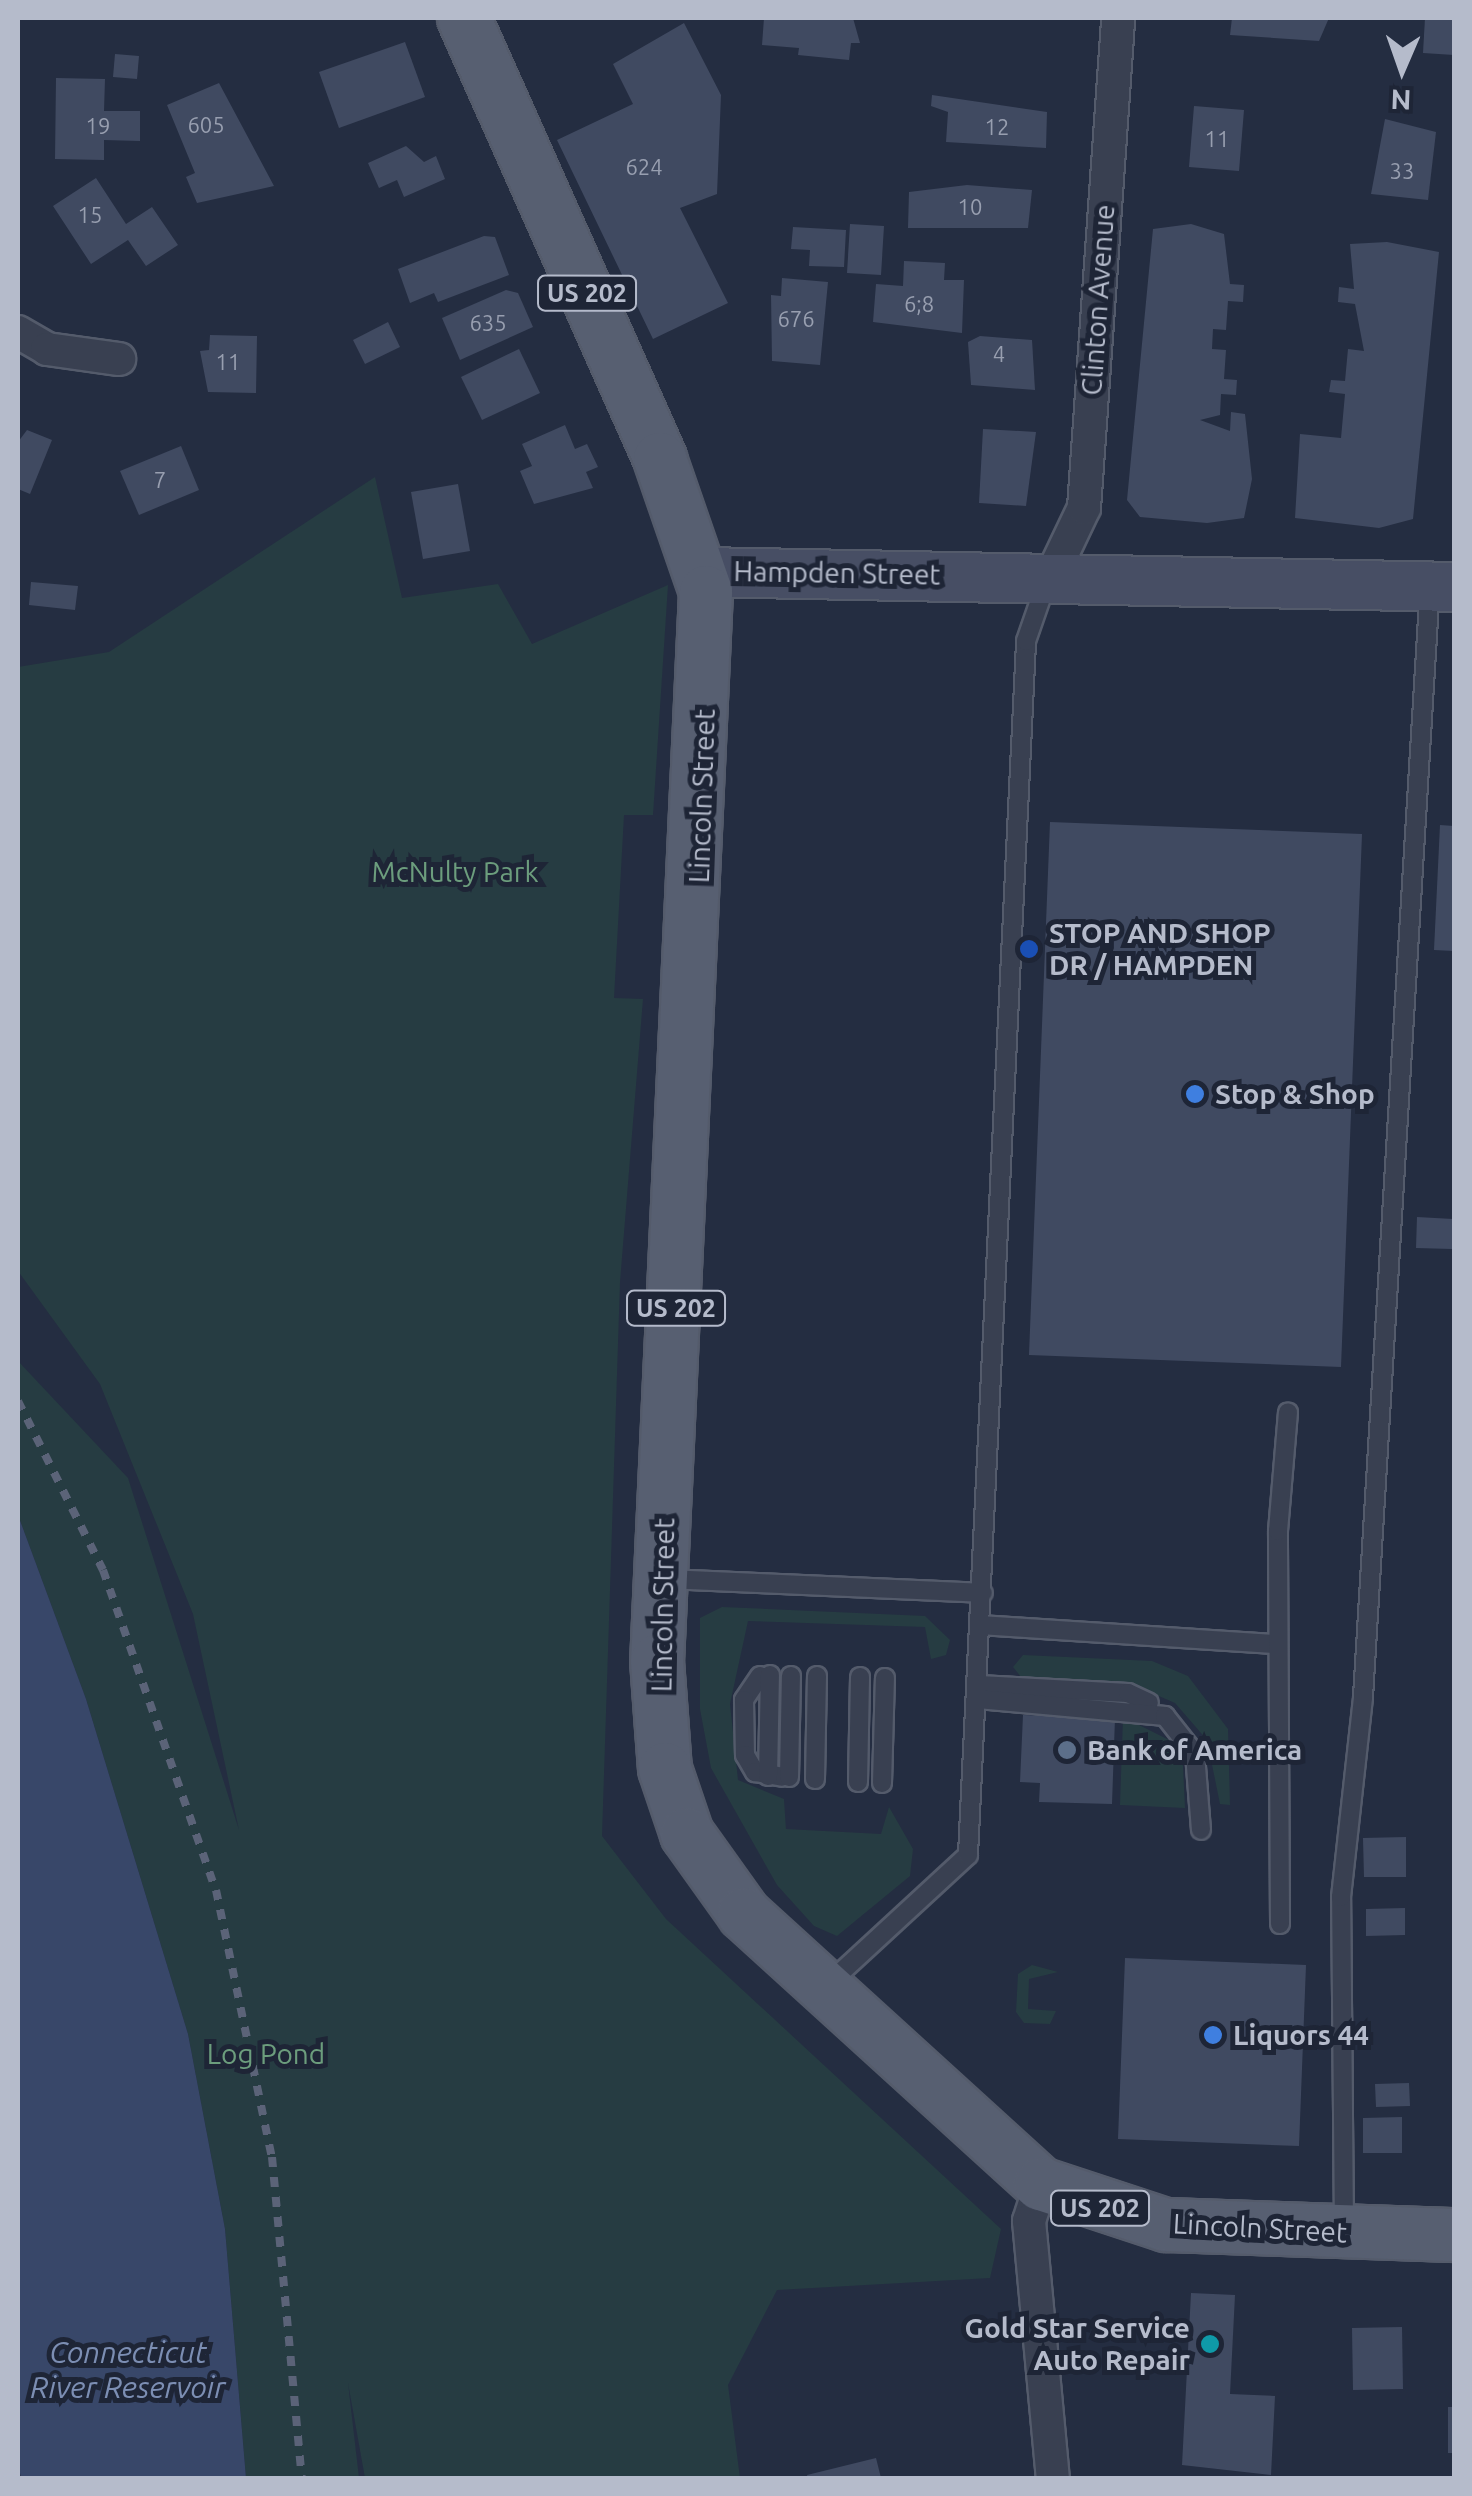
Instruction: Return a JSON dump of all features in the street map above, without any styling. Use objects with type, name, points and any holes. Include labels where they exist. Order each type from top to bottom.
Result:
[{"type":"main road","name":"Hampden Street","points":[[464,18],[703,572],[1052,576],[1442,587]]},
{"type":"main road","name":"Lincoln Street","points":[[703,572],[705,718],[661,1579],[665,1770],[687,1834],[744,1914],[822,1989],[1041,2184],[1166,2225],[1454,2235]]},
{"type":"street","name":"Clinton Avenue","points":[[1052,576],[1084,508],[1118,18]]},
{"type":"street","points":[[18,332],[48,349],[119,358]]},
{"type":"street","points":[[1041,2184],[1029,2221],[1053,2478]]},
{"type":"lane","points":[[822,1989],[965,1861],[982,1625],[1026,641],[1033,603],[1052,576]]},
{"type":"lane","points":[[1344,2233],[1341,1897],[1363,1698],[1442,587]]},
{"type":"lane","points":[[1280,1924],[1276,1644],[1288,1412]]},
{"type":"lane","points":[[661,1579],[983,1593]]},
{"type":"lane","points":[[982,1625],[1276,1644]]},
{"type":"lane","points":[[765,1675],[744,1700],[745,1755],[780,1777],[791,1676]]},
{"type":"lane","points":[[814,1779],[817,1676]]},
{"type":"lane","points":[[858,1782],[860,1678]]},
{"type":"lane","points":[[882,1783],[885,1678]]},
{"type":"lane","points":[[978,1692],[1165,1716],[1195,1754],[1201,1830]]},
{"type":"green space","points":[[375,477],[402,598],[498,584],[532,644],[668,585],[653,815],[624,815],[614,998],[643,999],[620,1282],[602,1836],[666,1919],[1001,2229],[990,2278],[777,2290],[728,2385],[740,2478],[365,2478],[348,2383],[359,2478],[246,2478],[225,2229],[188,2034],[86,1699],[18,1515],[18,1361],[128,1478],[239,1830],[193,1614],[100,1384],[18,1271],[18,667],[109,652]]},
{"type":"green space","points":[[722,1607],[925,1616],[950,1640],[946,1655],[931,1659],[925,1627],[748,1621],[730,1704],[738,1780],[784,1799],[786,1829],[881,1834],[889,1807],[913,1849],[910,1876],[837,1936],[814,1926],[777,1885],[711,1768],[700,1709],[700,1618]]},
{"type":"green space","points":[[1023,1655],[1152,1661],[1188,1676],[1228,1729],[1230,1805],[1220,1804],[1207,1740],[1175,1703],[1131,1684],[1021,1677],[1013,1667]]},
{"type":"green space","points":[[1123,1717],[1171,1741],[1183,1766],[1185,1808],[1120,1805]]},
{"type":"green space","points":[[1032,1965],[1058,1972],[1029,1979],[1028,2009],[1056,2011],[1050,2024],[1024,2023],[1016,2012],[1018,1974]]},
{"type":"water","name":"Connecticut River Reservoir","points":[[18,1515],[86,1699],[188,2034],[225,2229],[246,2478],[21,2478]]},
{"type":"building","points":[[764,18],[853,18],[860,43],[851,43],[849,60],[798,55],[799,48],[762,45]]},
{"type":"building","points":[[1232,18],[1329,18],[1319,41],[1230,35]]},
{"type":"building","points":[[1425,18],[1454,18],[1454,55],[1423,53]]},
{"type":"building","points":[[684,23],[721,95],[717,194],[680,208],[728,303],[653,339],[557,140],[633,104],[613,64]]},
{"type":"building","points":[[405,42],[425,97],[339,128],[319,72]]},
{"type":"building","points":[[115,54],[139,56],[137,79],[113,77]]},
{"type":"building","points":[[56,78],[105,79],[104,111],[140,111],[140,141],[104,140],[104,160],[55,159]]},
{"type":"building","points":[[219,83],[274,186],[197,203],[186,177],[195,173],[167,105]]},
{"type":"building","points":[[932,95],[1047,112],[1046,148],[946,142],[948,112],[931,106]]},
{"type":"building","points":[[1194,106],[1244,110],[1239,171],[1189,167]]},
{"type":"building","points":[[1385,119],[1436,132],[1428,200],[1371,194]]},
{"type":"building","points":[[406,146],[424,162],[436,156],[445,179],[404,197],[397,180],[379,188],[368,163]]},
{"type":"building","points":[[96,178],[126,224],[152,207],[178,245],[146,266],[128,240],[91,264],[53,206]]},
{"type":"building","points":[[967,185],[1032,190],[1028,228],[908,228],[909,192]]},
{"type":"building","points":[[850,224],[884,226],[881,275],[847,273]]},
{"type":"building","points":[[1191,224],[1224,234],[1230,284],[1244,285],[1243,302],[1228,301],[1226,330],[1213,329],[1212,349],[1226,350],[1224,379],[1237,380],[1236,395],[1221,394],[1220,415],[1200,420],[1230,431],[1231,412],[1245,414],[1252,479],[1244,518],[1207,523],[1140,517],[1127,500],[1153,229]]},
{"type":"building","points":[[793,227],[846,230],[844,267],[809,266],[810,250],[791,249]]},
{"type":"building","points":[[484,236],[495,237],[509,275],[438,302],[434,293],[410,303],[398,269]]},
{"type":"building","points":[[1387,242],[1439,252],[1413,519],[1379,528],[1295,518],[1300,434],[1341,438],[1345,394],[1329,392],[1331,380],[1345,381],[1348,349],[1364,351],[1355,304],[1338,302],[1339,287],[1354,289],[1350,244]]},
{"type":"building","points":[[904,261],[945,263],[944,280],[964,280],[962,333],[873,322],[876,284],[903,286]]},
{"type":"building","points":[[782,278],[828,282],[820,365],[772,361],[771,295],[781,296]]},
{"type":"building","points":[[506,290],[518,293],[533,327],[460,360],[442,318]]},
{"type":"building","points":[[388,322],[400,347],[365,364],[353,340]]},
{"type":"building","points":[[210,335],[257,336],[256,393],[208,392],[200,351],[209,350]]},
{"type":"building","points":[[980,336],[1032,340],[1035,390],[971,385],[968,342]]},
{"type":"building","points":[[519,349],[540,393],[482,420],[461,377]]},
{"type":"building","points":[[565,425],[575,449],[587,444],[598,467],[586,472],[593,488],[534,504],[520,471],[532,466],[522,444]]},
{"type":"building","points":[[983,429],[1036,432],[1026,506],[979,503]]},
{"type":"building","points":[[27,430],[52,440],[30,494],[18,489],[18,442]]},
{"type":"building","points":[[181,446],[199,490],[139,515],[120,471]]},
{"type":"building","points":[[458,484],[470,551],[423,559],[411,492]]},
{"type":"building","points":[[31,582],[78,586],[75,610],[29,605]]},
{"type":"building","name":"Stop & Shop","points":[[1050,822],[1362,834],[1341,1367],[1029,1355]]},
{"type":"building","points":[[1440,825],[1454,826],[1454,951],[1434,950]]},
{"type":"building","points":[[1417,1217],[1453,1219],[1452,1249],[1416,1248]]},
{"type":"building","name":"Bank of America","points":[[1052,1688],[1090,1690],[1089,1717],[1115,1718],[1112,1804],[1039,1802],[1040,1783],[1020,1782],[1023,1715],[1051,1716]]},
{"type":"building","points":[[1406,1837],[1406,1877],[1364,1877],[1363,1838]]},
{"type":"building","points":[[1405,1908],[1405,1935],[1366,1936],[1366,1909]]},
{"type":"building","name":"Liquors 44","points":[[1125,1958],[1306,1965],[1299,2146],[1118,2139]]},
{"type":"building","points":[[1409,2083],[1410,2106],[1376,2107],[1375,2084]]},
{"type":"building","points":[[1402,2117],[1402,2153],[1363,2153],[1363,2118]]},
{"type":"building","name":"Gold Star Service Auto Repair","points":[[1191,2293],[1235,2295],[1230,2394],[1275,2396],[1271,2475],[1182,2465]]},
{"type":"building","points":[[1402,2327],[1403,2389],[1353,2390],[1352,2328]]},
{"type":"building","points":[[1448,2407],[1454,2407],[1454,2453],[1448,2453]]},
{"type":"building","points":[[876,2458],[881,2478],[807,2475]]},
{"type":"railway","points":[[18,1401],[103,1570],[216,1890],[272,2157],[302,2478]]},
{"type":"place","name":"STOP AND SHOP DR / HAMPDEN","points":[[1029,949]]},
{"type":"place","name":"Stop & Shop","points":[[1195,1094]]},
{"type":"place","name":"Bank of America","points":[[1067,1750]]},
{"type":"place","name":"Liquors 44","points":[[1213,2035]]},
{"type":"place","name":"Gold Star Service Auto Repair","points":[[1210,2344]]},
{"type":"park label","name":"McNulty Park","points":[[455,872]]},
{"type":"park label","name":"Log Pond","points":[[266,2054]]}]
